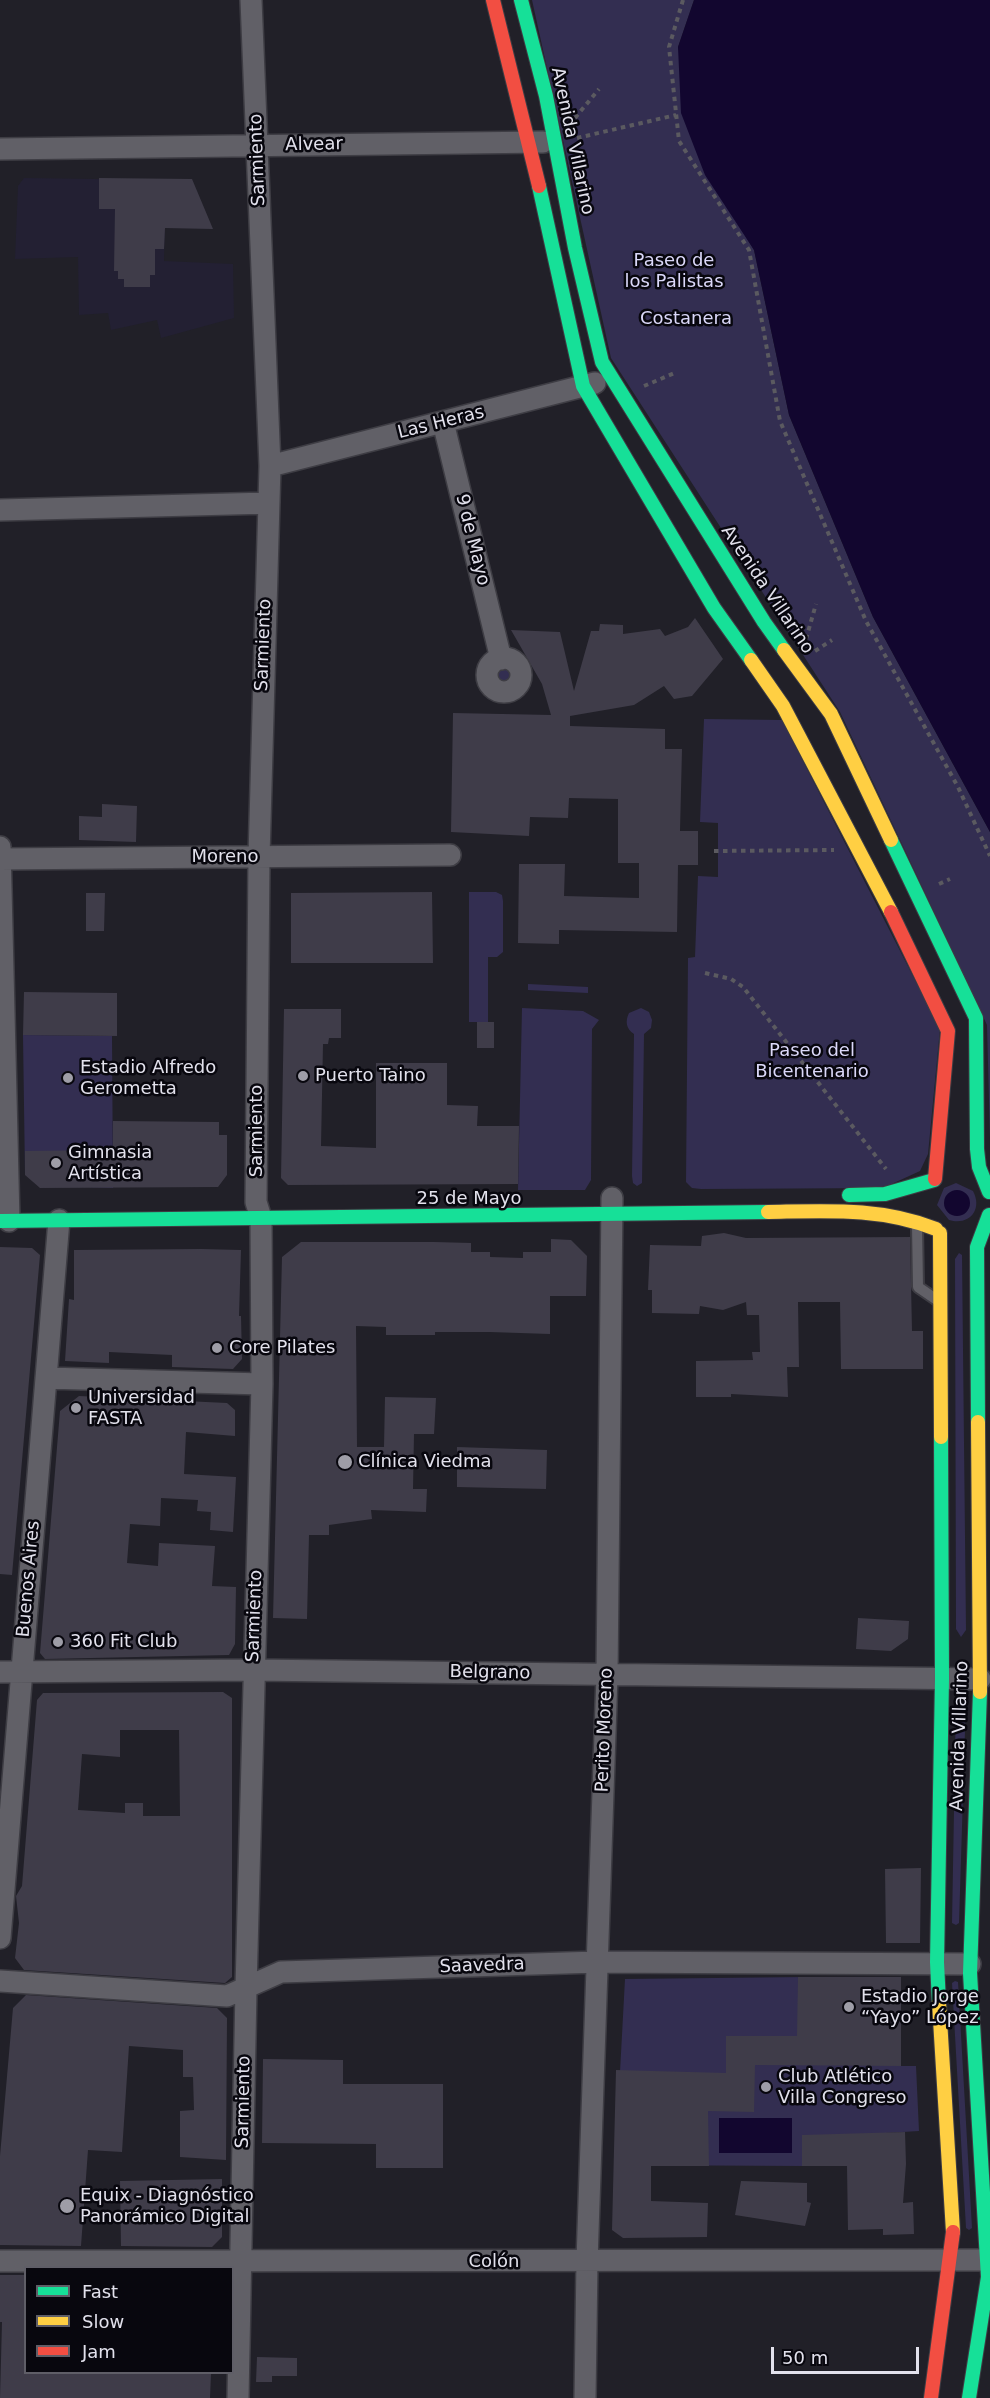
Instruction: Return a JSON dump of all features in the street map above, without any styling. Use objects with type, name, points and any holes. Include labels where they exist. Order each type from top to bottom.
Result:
[{"type":"main road","points":[[492,0],[524,118],[527,141],[583,386],[714,608],[783,706],[861,850],[946,1023],[948,1031],[935,1179],[924,1202],[926,1217],[938,1231]]},
{"type":"main road","name":"Avenida Villarino","points":[[521,0],[555,142],[575,248],[599,351],[611,378],[764,622],[831,714],[976,1018],[977,1149],[979,1167],[990,1194]]},
{"type":"main road","points":[[829,1195],[885,1194],[935,1179],[948,1171]]},
{"type":"main road","points":[[968,1171],[977,1176],[990,1194]]},
{"type":"main road","name":"25 de Mayo","points":[[7,1211],[59,1220],[258,1206],[609,1203],[864,1211],[916,1221],[938,1231],[964,1236],[984,1224],[990,1213]]},
{"type":"main road","name":"Avenida Villarino","points":[[969,2398],[988,2277],[970,1964],[980,1679],[977,1247],[990,1213]]},
{"type":"main road","name":"Avenida Villarino","points":[[931,2398],[953,2239],[937,1962],[942,1679],[942,1304],[938,1231]]},
{"type":"street","name":"Sarmiento","points":[[238,2398],[253,1670],[262,1384],[258,1206],[259,856],[270,466],[250,0]]},
{"type":"street","name":"Alvear","points":[[0,149],[555,142]]},
{"type":"street","name":"Las Heras","points":[[270,466],[611,378]]},
{"type":"street","name":"9 de Mayo","points":[[443,422],[501,658]]},
{"type":"street","points":[[0,510],[269,503]]},
{"type":"street","points":[[0,847],[7,1211]]},
{"type":"street","name":"Moreno","points":[[0,859],[450,855]]},
{"type":"street","name":"Perito Moreno","points":[[585,2398],[587,2261],[607,1675],[609,1203]]},
{"type":"street","name":"Buenos Aires","points":[[0,1938],[59,1220]]},
{"type":"street","points":[[46,1378],[262,1384]]},
{"type":"street","name":"Belgrano","points":[[0,1672],[253,1670],[980,1679]]},
{"type":"street","name":"Saavedra","points":[[0,1981],[228,1996],[281,1972],[597,1962],[937,1962],[970,1964]]},
{"type":"street","name":"Colón","points":[[0,2261],[988,2260]]},
{"type":"lane","points":[[916,1221],[918,1287],[942,1304]]},
{"type":"path","points":[[683,0],[669,47],[679,141],[749,250],[780,421],[866,621],[958,787],[990,856]]},
{"type":"path","points":[[572,111],[573,120]]},
{"type":"path","points":[[603,133],[676,115]]},
{"type":"path","points":[[575,130],[577,145]]},
{"type":"path","points":[[646,396],[641,388],[677,372]]},
{"type":"path","points":[[797,636],[804,646],[816,604]]},
{"type":"path","points":[[714,851],[841,850]]},
{"type":"path","points":[[933,887],[950,879]]},
{"type":"path","points":[[705,973],[731,979],[743,987],[894,1179]]},
{"type":"shaded area","points":[[694,0],[990,0],[990,832],[873,617],[789,415],[754,250],[705,175],[681,113],[678,47]]},
{"type":"shaded area","points":[[24,178],[166,180],[164,261],[233,264],[234,318],[161,338],[157,320],[111,330],[108,313],[79,315],[78,257],[15,259],[18,186]]},
{"type":"shaded area","points":[[957,1190],[966,1194],[970,1203],[966,1212],[957,1216],[948,1212],[944,1203],[948,1194]]},
{"type":"shaded area","points":[[719,2118],[792,2118],[792,2153],[719,2153]]},
{"type":"green space","name":"Costanera","points":[[532,0],[694,0],[678,47],[731,212],[754,250],[789,415],[873,617],[990,832],[990,1139],[987,1025],[840,712],[611,358]]},
{"type":"green space","points":[[504,663],[509,664],[515,670],[515,680],[509,686],[504,687],[499,686],[493,680],[492,675],[493,670],[499,664]]},
{"type":"green space","name":"Paseo del Bicentenario","points":[[704,719],[782,720],[940,1029],[928,1154],[920,1171],[883,1188],[701,1189],[692,1188],[686,1182],[688,958],[695,957],[698,876],[718,877],[718,823],[700,822]]},
{"type":"green space","points":[[469,892],[496,892],[502,895],[503,901],[503,952],[497,957],[488,957],[488,1022],[469,1022]]},
{"type":"green space","points":[[528,984],[588,987],[588,993],[528,990]]},
{"type":"green space","points":[[522,1008],[583,1011],[599,1020],[592,1029],[591,1180],[585,1190],[518,1190]]},
{"type":"green space","points":[[641,1008],[649,1012],[652,1020],[651,1028],[644,1034],[642,1183],[637,1186],[633,1183],[632,1176],[634,1034],[629,1030],[627,1019],[629,1013]]},
{"type":"green space","name":"Estadio Alfredo Gerometta","points":[[23,1035],[112,1036],[113,1188],[87,1187],[25,1175]]},
{"type":"green space","points":[[956,1183],[973,1191],[976,1198],[975,1210],[963,1221],[949,1220],[937,1205],[944,1188]]},
{"type":"green space","points":[[959,1253],[962,1255],[966,1630],[961,1637],[956,1629],[955,1259]]},
{"type":"green space","points":[[961,1693],[966,1699],[959,1923],[956,1925],[952,1923],[956,1699]]},
{"type":"green space","name":"Club Atlético Villa Congreso","points":[[805,1977],[901,2066],[916,2066],[919,2131],[869,2134],[802,2166],[615,2165],[625,1979]]},
{"type":"green space","points":[[958,1982],[972,2228],[969,2230],[966,2228],[952,1983]]},
{"type":"building","points":[[99,178],[192,179],[213,229],[165,228],[164,249],[155,249],[155,275],[150,275],[150,287],[124,287],[124,279],[118,279],[118,271],[114,271],[115,209],[99,209]]},
{"type":"building","points":[[695,618],[723,659],[692,696],[674,699],[664,686],[634,705],[570,716],[570,726],[665,729],[665,749],[682,749],[680,831],[698,831],[698,865],[678,865],[677,932],[559,930],[559,944],[518,943],[519,864],[565,864],[564,896],[639,898],[639,863],[618,863],[618,799],[569,798],[568,818],[530,817],[529,836],[451,832],[453,713],[551,715],[542,684],[511,630],[560,632],[574,691],[591,631],[599,631],[600,624],[623,625],[623,634],[660,629],[665,636],[688,627]]},
{"type":"building","points":[[102,804],[137,806],[136,842],[79,840],[79,816],[102,817]]},
{"type":"building","points":[[432,892],[433,963],[291,963],[291,893]]},
{"type":"building","points":[[86,893],[105,893],[104,931],[86,931]]},
{"type":"building","points":[[24,992],[117,993],[117,1036],[23,1035]]},
{"type":"building","points":[[284,1009],[341,1009],[341,1038],[329,1038],[328,1044],[323,1044],[321,1146],[376,1148],[376,1063],[447,1063],[447,1105],[478,1106],[477,1126],[519,1126],[518,1184],[288,1185],[281,1178]]},
{"type":"building","points":[[477,1022],[494,1022],[494,1048],[477,1048]]},
{"type":"building","points":[[113,1121],[219,1122],[219,1135],[227,1135],[227,1175],[218,1187],[40,1188],[25,1175],[25,1151],[113,1150]]},
{"type":"building","points":[[724,1233],[746,1238],[910,1237],[912,1331],[923,1331],[923,1369],[841,1369],[840,1302],[798,1302],[799,1367],[787,1367],[788,1397],[731,1394],[731,1397],[696,1397],[696,1361],[753,1360],[752,1352],[760,1352],[759,1315],[747,1315],[746,1302],[723,1310],[700,1306],[699,1314],[652,1313],[652,1290],[648,1290],[650,1245],[701,1246],[702,1236]]},
{"type":"building","points":[[551,1239],[571,1240],[587,1256],[586,1296],[550,1296],[550,1334],[435,1332],[435,1335],[386,1335],[386,1327],[356,1326],[357,1447],[384,1447],[385,1397],[436,1398],[434,1434],[414,1434],[413,1489],[427,1489],[426,1512],[371,1510],[372,1519],[329,1525],[329,1535],[309,1535],[307,1619],[273,1618],[282,1257],[301,1242],[434,1242],[471,1243],[471,1252],[490,1252],[490,1257],[523,1258],[523,1252],[551,1252]]},
{"type":"building","points":[[0,1247],[32,1248],[40,1255],[12,1575],[0,1574]]},
{"type":"building","points":[[74,1250],[241,1250],[239,1316],[241,1316],[242,1359],[233,1369],[172,1367],[172,1355],[109,1352],[109,1363],[65,1361],[69,1299],[74,1300]]},
{"type":"building","points":[[79,1396],[227,1403],[235,1410],[235,1436],[186,1432],[184,1474],[236,1477],[233,1532],[210,1530],[211,1512],[197,1511],[198,1500],[161,1498],[160,1526],[130,1524],[127,1563],[158,1566],[159,1543],[215,1546],[212,1586],[236,1587],[235,1644],[229,1655],[45,1659],[40,1653],[60,1411]]},
{"type":"building","name":"Clínica Viedma","points":[[457,1447],[547,1450],[546,1489],[457,1487]]},
{"type":"building","points":[[858,1618],[909,1621],[908,1639],[891,1651],[856,1649]]},
{"type":"building","points":[[223,1692],[232,1698],[232,1977],[225,1983],[24,1970],[15,1958],[19,1923],[16,1896],[22,1886],[37,1700],[43,1693]],"holes":[[[120,1730],[179,1730],[180,1816],[143,1816],[143,1803],[125,1803],[125,1813],[78,1810],[82,1754],[120,1757]]]},
{"type":"building","points":[[921,1868],[920,1943],[886,1943],[885,1869]]},
{"type":"building","points":[[798,1977],[901,1977],[901,2066],[755,2065],[754,2112],[708,2111],[709,2166],[651,2166],[651,2201],[708,2203],[707,2237],[623,2238],[612,2230],[616,2070],[726,2073],[726,2036],[797,2036]]},
{"type":"building","points":[[26,1995],[217,2008],[227,2018],[226,2160],[180,2157],[180,2111],[194,2110],[193,2077],[183,2077],[183,2050],[129,2046],[122,2152],[88,2150],[81,2246],[0,2245],[0,2156],[13,2008]]},
{"type":"building","points":[[263,2059],[343,2060],[343,2084],[443,2084],[443,2168],[376,2168],[376,2144],[262,2143]]},
{"type":"building","points":[[905,2132],[906,2164],[903,2203],[913,2202],[914,2234],[883,2235],[883,2229],[848,2230],[847,2166],[802,2166],[802,2135]]},
{"type":"building","points":[[222,2179],[222,2237],[212,2247],[121,2246],[120,2181]]},
{"type":"building","points":[[741,2181],[807,2183],[807,2202],[811,2203],[805,2226],[735,2215]]},
{"type":"building","points":[[0,2275],[24,2275],[24,2374],[211,2374],[210,2398],[0,2398],[2,2322],[0,2322]]},
{"type":"building","points":[[257,2357],[297,2358],[297,2376],[272,2376],[272,2382],[256,2382]]},
{"type":"traffic: fast","points":[[521,0],[546,96],[575,248],[602,362],[764,622],[784,650]]},
{"type":"traffic: fast","points":[[539,186],[583,386],[714,608],[751,660]]},
{"type":"traffic: fast","points":[[891,840],[976,1018],[977,1149],[979,1167],[989,1192]]},
{"type":"traffic: fast","points":[[849,1195],[885,1194],[934,1180]]},
{"type":"traffic: fast","points":[[0,1221],[768,1212]]},
{"type":"traffic: fast","points":[[978,1422],[977,1247],[989,1215]]},
{"type":"traffic: fast","points":[[939,2003],[937,1962],[942,1679],[941,1437]]},
{"type":"traffic: fast","points":[[969,2398],[988,2277],[970,1973],[980,1692]]},
{"type":"traffic: slow","points":[[784,650],[831,714],[891,840]]},
{"type":"traffic: slow","points":[[751,660],[783,706],[891,912]]},
{"type":"traffic: slow","points":[[768,1212],[832,1211],[874,1214],[895,1217],[936,1229]]},
{"type":"traffic: slow","points":[[940,1233],[941,1437]]},
{"type":"traffic: slow","points":[[978,1422],[980,1692]]},
{"type":"traffic: slow","points":[[939,2003],[953,2232]]},
{"type":"traffic: jam","points":[[493,0],[539,186]]},
{"type":"traffic: jam","points":[[891,912],[948,1031],[935,1179]]},
{"type":"traffic: jam","points":[[931,2398],[953,2232]]},
{"type":"place","name":"Puerto Taino","points":[[303,1076]]},
{"type":"place","name":"Estadio Alfredo Gerometta","points":[[68,1078]]},
{"type":"place","name":"Gimnasia Artística","points":[[56,1163]]},
{"type":"place","name":"Core Pilates","points":[[217,1348]]},
{"type":"place","name":"Universidad FASTA","points":[[76,1408]]},
{"type":"place","name":"Clínica Viedma","points":[[345,1462]]},
{"type":"place","name":"360 Fit Club","points":[[58,1642]]},
{"type":"place","name":"Estadio Jorge “Yayo” López","points":[[849,2007]]},
{"type":"place","name":"Club Atlético Villa Congreso","points":[[766,2087]]},
{"type":"place","name":"Equix - Diagnóstico Panorámico Digital","points":[[67,2206]]},
{"type":"park label","name":"Paseo de los Palistas","points":[[674,271]]}]
